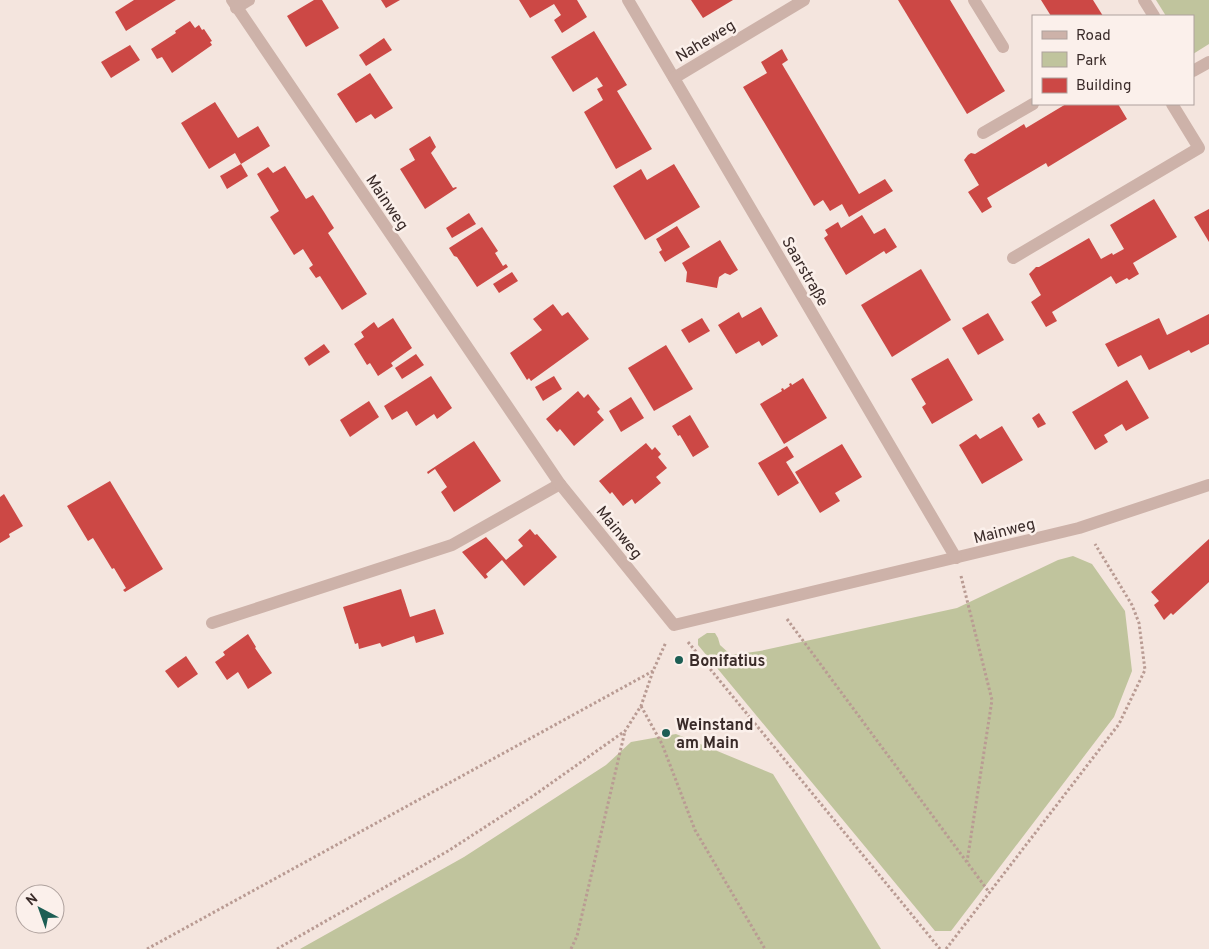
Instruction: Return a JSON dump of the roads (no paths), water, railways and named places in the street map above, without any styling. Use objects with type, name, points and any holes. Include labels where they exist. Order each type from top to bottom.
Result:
[{"type":"street","points":[[234,4],[249,0]]},
{"type":"street","name":"Saarstraße","points":[[628,0],[956,558]]},
{"type":"street","name":"Naheweg","points":[[674,78],[804,0]]},
{"type":"street","points":[[974,0],[1003,47]]},
{"type":"street","points":[[1144,0],[1153,15]]},
{"type":"street","name":"Mainweg","points":[[234,4],[560,484],[674,625],[1084,527],[1209,485]]},
{"type":"street","points":[[1194,70],[1209,62]]},
{"type":"street","points":[[983,133],[1032,105]]},
{"type":"street","points":[[1013,258],[1199,148],[1173,105]]},
{"type":"street","points":[[212,623],[452,545],[560,484]]},
{"type":"place","name":"Bonifatius","points":[[679,660]]},
{"type":"place","name":"Weinstand am Main","points":[[666,733]]}]
